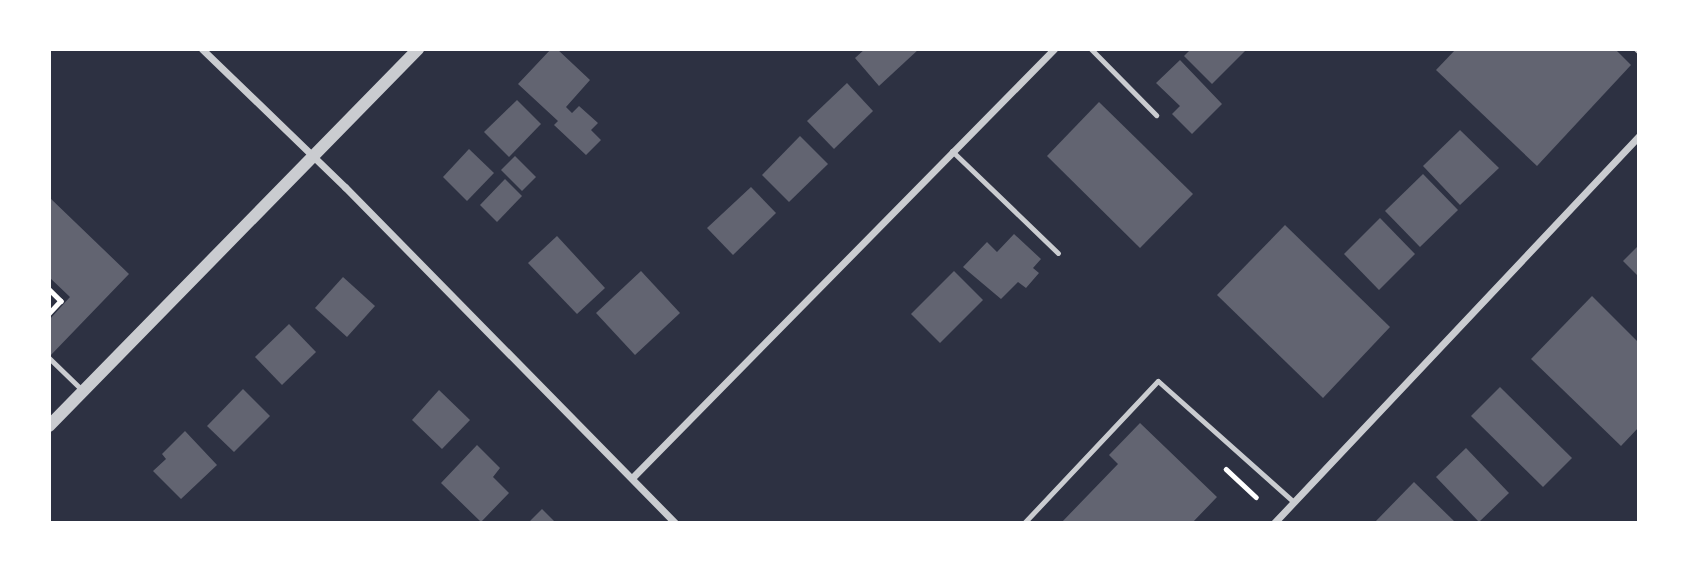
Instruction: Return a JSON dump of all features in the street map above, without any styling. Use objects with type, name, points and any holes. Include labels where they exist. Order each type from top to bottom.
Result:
[{"type":"street","points":[[202,49],[315,157],[675,523]]},
{"type":"street","points":[[49,426],[418,49]]},
{"type":"street","points":[[632,478],[1054,49]]},
{"type":"street","points":[[1274,523],[1639,136]]},
{"type":"lane","points":[[1091,49],[1156,115]]},
{"type":"lane","points":[[953,152],[1058,253]]},
{"type":"lane","points":[[49,358],[83,391]]},
{"type":"lane","points":[[1024,523],[1158,381],[1294,502]]},
{"type":"path","points":[[49,289],[61,301],[49,314]]},
{"type":"building","points":[[551,49],[557,49],[590,80],[566,107],[572,113],[579,106],[598,123],[591,130],[601,140],[586,155],[554,125],[558,121],[518,84]]},
{"type":"building","points":[[865,49],[919,49],[879,86],[855,58]]},
{"type":"building","points":[[1191,49],[1247,49],[1212,84],[1184,56]]},
{"type":"building","points":[[1456,49],[1615,49],[1631,65],[1537,166],[1436,70]]},
{"type":"building","points":[[1180,60],[1222,104],[1192,134],[1172,114],[1180,106],[1156,83]]},
{"type":"building","points":[[847,83],[873,111],[834,149],[807,121]]},
{"type":"building","points":[[517,100],[541,124],[509,157],[484,132]]},
{"type":"building","points":[[1099,102],[1193,194],[1140,248],[1047,156]]},
{"type":"building","points":[[1460,130],[1499,168],[1460,205],[1423,166]]},
{"type":"building","points":[[800,136],[828,164],[789,202],[762,175]]},
{"type":"building","points":[[469,149],[494,173],[467,201],[443,177]]},
{"type":"building","points":[[515,156],[536,177],[522,191],[501,170]]},
{"type":"building","points":[[1423,174],[1458,210],[1420,247],[1385,211]]},
{"type":"building","points":[[505,179],[522,196],[497,222],[480,205]]},
{"type":"building","points":[[751,187],[776,213],[733,255],[707,228]]},
{"type":"building","points":[[49,197],[129,274],[49,357],[49,320],[70,297],[49,277]]},
{"type":"building","points":[[1380,218],[1415,254],[1379,290],[1344,254]]},
{"type":"building","points":[[1285,225],[1390,327],[1323,398],[1217,295]]},
{"type":"building","points":[[1014,234],[1041,259],[1033,268],[1039,273],[1026,288],[1018,282],[1001,299],[963,267],[987,242],[997,252]]},
{"type":"building","points":[[557,236],[605,288],[577,314],[528,263]]},
{"type":"building","points":[[1639,245],[1639,277],[1623,261]]},
{"type":"building","points":[[641,271],[680,313],[635,355],[596,313]]},
{"type":"building","points":[[954,271],[983,300],[940,343],[911,314]]},
{"type":"building","points":[[343,277],[375,306],[347,337],[315,308]]},
{"type":"building","points":[[1592,296],[1639,343],[1639,427],[1621,446],[1531,359]]},
{"type":"building","points":[[289,324],[316,352],[282,385],[255,357]]},
{"type":"building","points":[[1500,387],[1572,458],[1543,487],[1471,416]]},
{"type":"building","points":[[243,389],[270,416],[234,452],[207,426]]},
{"type":"building","points":[[439,390],[470,420],[442,449],[412,420]]},
{"type":"building","points":[[1140,423],[1217,497],[1192,523],[1061,523],[1118,464],[1109,455]]},
{"type":"building","points":[[185,431],[217,465],[181,499],[153,471],[166,459],[162,454]]},
{"type":"building","points":[[477,445],[500,468],[493,477],[509,493],[481,522],[441,483]]},
{"type":"building","points":[[1466,448],[1509,493],[1479,522],[1436,477]]},
{"type":"building","points":[[1414,482],[1456,523],[1374,523]]},
{"type":"building","points":[[542,509],[556,523],[528,523]]}]
